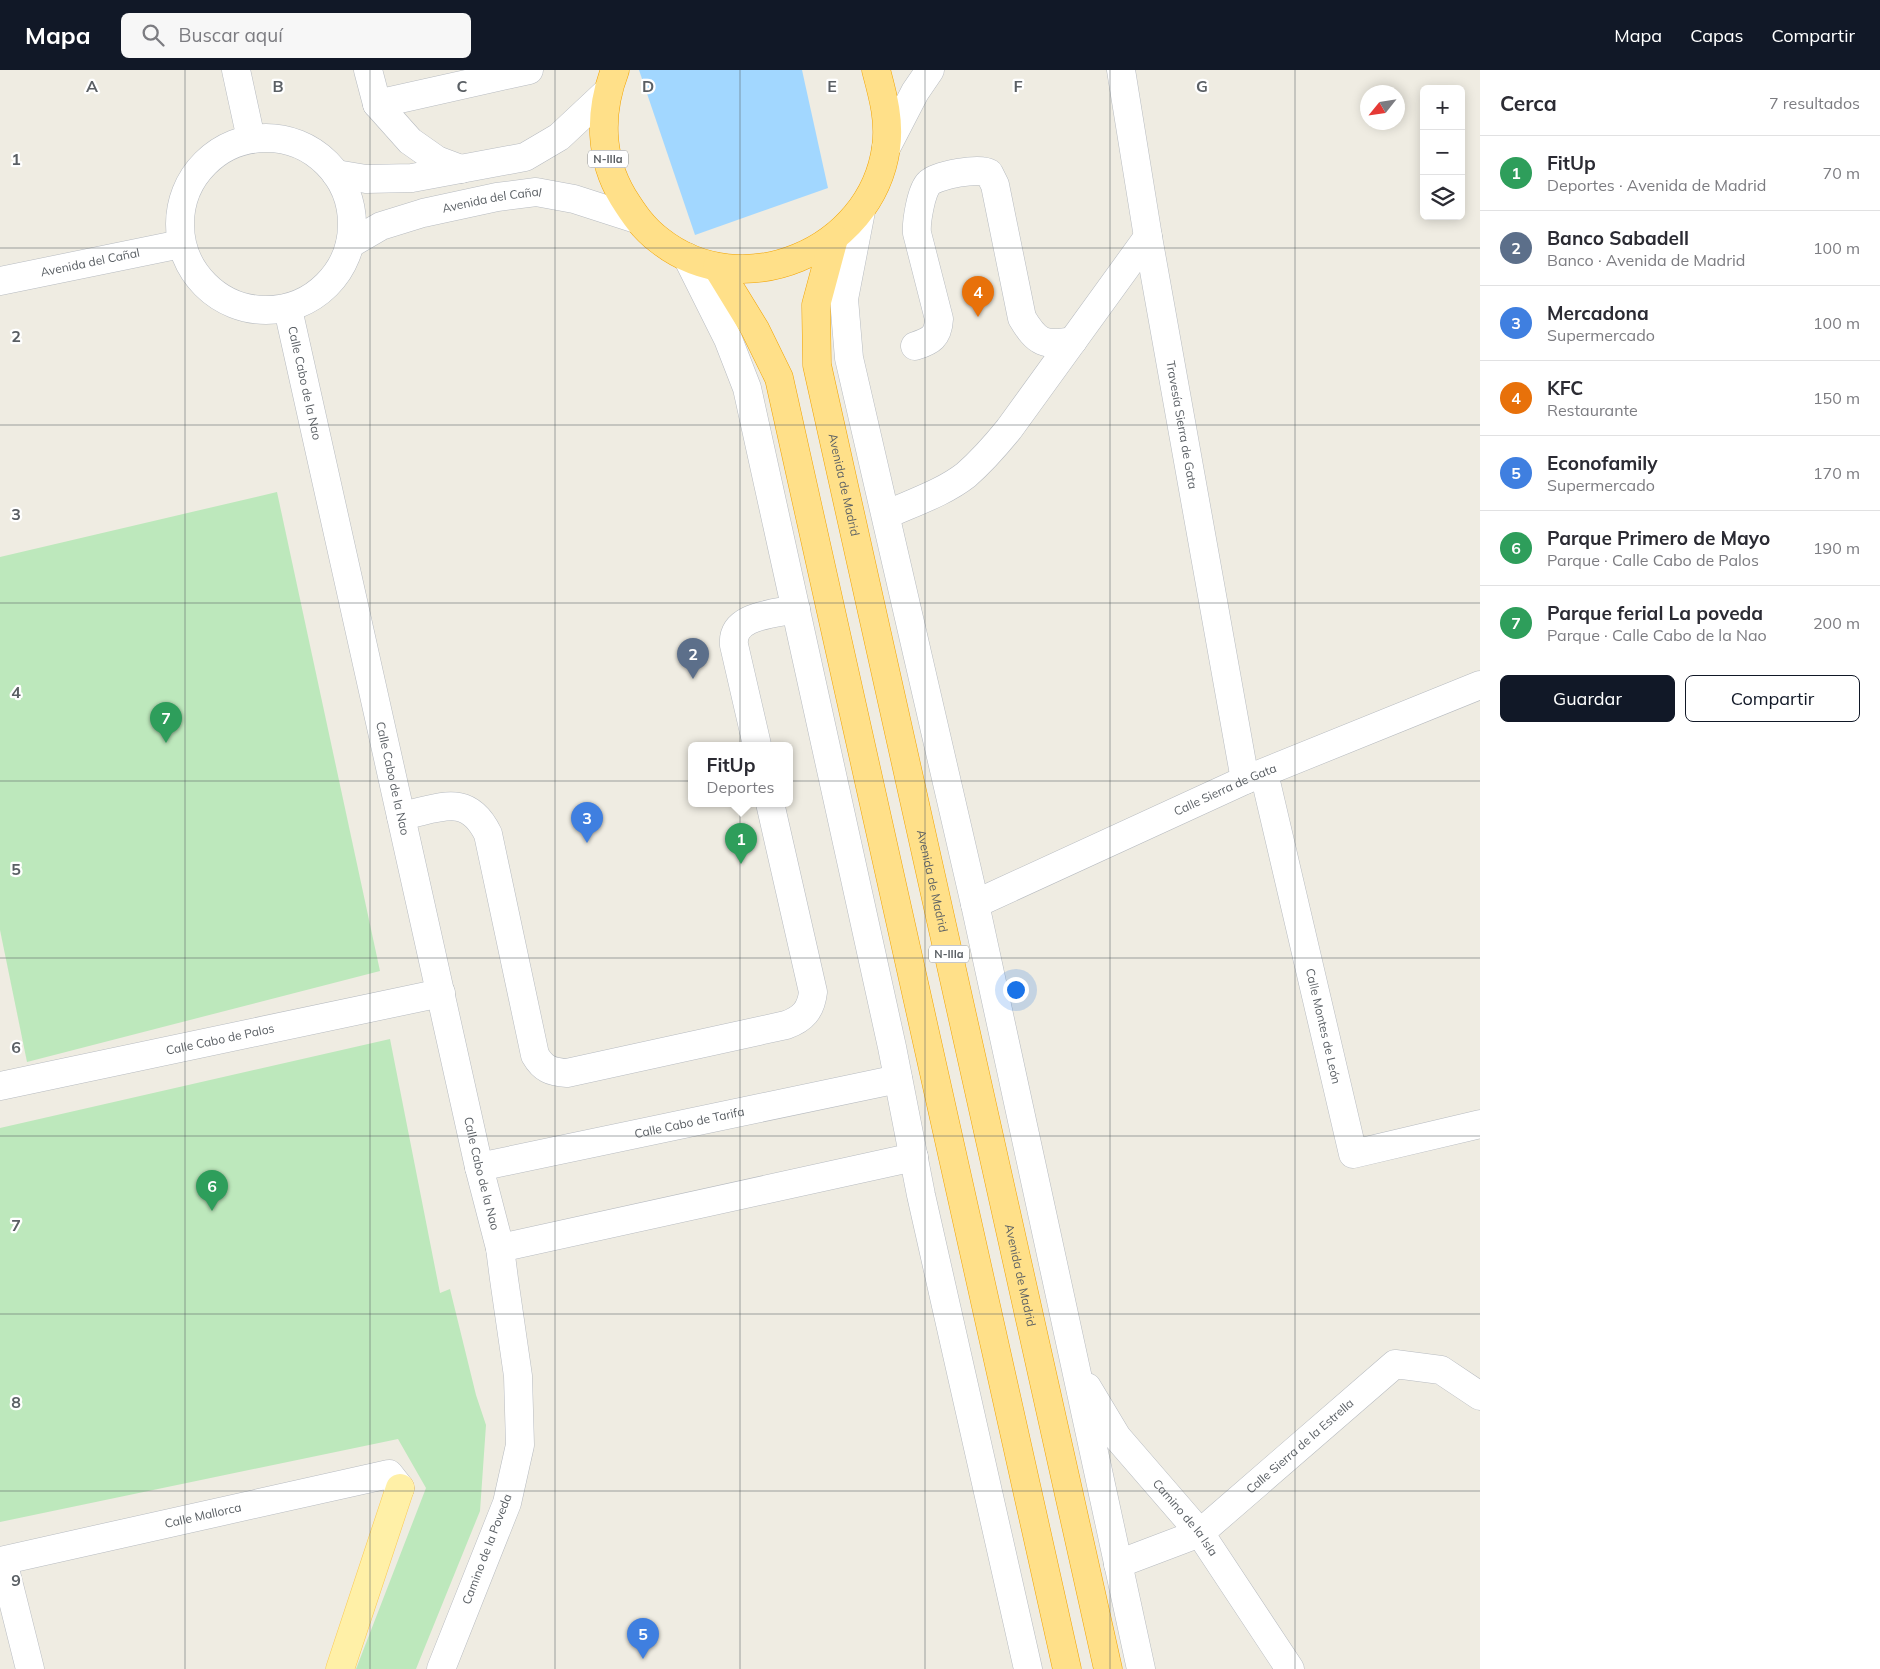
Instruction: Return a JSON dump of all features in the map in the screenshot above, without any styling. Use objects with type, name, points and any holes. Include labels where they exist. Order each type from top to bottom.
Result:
[{"type":"highway","name":"N-IIIa","points":[[611,82],[603,138],[614,181],[636,219],[659,240],[687,257],[717,267],[758,269],[797,260],[834,238],[861,211],[876,185],[886,148],[887,109],[876,70]]},
{"type":"highway","name":"Avenida de Madrid","points":[[834,238],[816,305],[817,365],[1108,1669]]},
{"type":"highway","points":[[717,267],[755,329],[779,378],[1067,1669]]},
{"type":"main road","points":[[340,1669],[400,1488]]},
{"type":"street","points":[[236,70],[251,139]]},
{"type":"street","points":[[368,70],[377,104],[410,141],[437,160],[461,169]]},
{"type":"street","points":[[377,104],[529,70]]},
{"type":"street","points":[[886,148],[915,92],[930,70]]},
{"type":"street","name":"Travesía Sierra de Gata","points":[[1121,70],[1148,237],[1254,776]]},
{"type":"street","points":[[336,174],[366,179],[393,178],[461,169],[525,157],[559,137],[611,82]]},
{"type":"street","points":[[251,139],[284,139],[313,152],[336,174],[350,206],[350,244],[339,271],[319,293],[288,308],[255,311],[223,300],[197,277],[181,244],[180,210],[193,176],[217,152],[251,139]]},
{"type":"street","points":[[915,346],[930,342],[939,329],[939,319],[916,224],[925,188],[933,180],[976,169],[989,173],[995,185],[1033,367],[1032,399]]},
{"type":"street","name":"Avenida del Cañal","points":[[350,244],[381,226],[423,213],[497,197],[536,192],[574,199],[636,219]]},
{"type":"street","points":[[861,211],[844,299],[849,358],[975,904],[1141,1669]]},
{"type":"street","points":[[886,515],[965,476],[987,456],[1032,399],[1148,237]]},
{"type":"street","name":"Avenida del Cañal","points":[[0,281],[181,244]]},
{"type":"street","points":[[687,257],[728,339],[747,388],[914,1157],[1028,1669]]},
{"type":"street","name":"Calle Cabo de la Nao","points":[[288,308],[479,1167],[500,1248]]},
{"type":"street","points":[[1022,318],[1031,333],[1041,342],[1055,344],[1073,341]]},
{"type":"street","points":[[756,742],[734,645],[734,632],[740,625],[750,620],[796,609]]},
{"type":"street","name":"Calle Sierra de Gata","points":[[975,904],[1254,776],[1480,686]]},
{"type":"street","name":"Calle Montes de León","points":[[1254,776],[1353,1154],[1480,1124]]},
{"type":"street","points":[[401,816],[460,805],[475,813],[482,822],[490,843],[535,1055],[542,1066],[549,1070],[566,1072],[786,1025],[797,1021],[806,1013],[812,1003],[813,992],[771,807]]},
{"type":"street","name":"Calle Cabo de Palos","points":[[0,1086],[441,993]]},
{"type":"street","name":"Calle Cabo de Tarifa","points":[[479,1167],[898,1078]]},
{"type":"street","points":[[500,1248],[914,1157]]},
{"type":"street","name":"Camino de la Poveda","points":[[441,1669],[507,1503],[520,1445],[518,1376],[500,1248]]},
{"type":"street","name":"Calle Sierra de la Estrella","points":[[1118,1564],[1200,1533],[1395,1364],[1441,1370],[1480,1396]]},
{"type":"street","name":"Camino de la Isla","points":[[1076,1369],[1117,1437],[1200,1533],[1290,1669]]},
{"type":"street","name":"Calle Mallorca","points":[[1,1561],[389,1474],[400,1488]]},
{"type":"street","points":[[1,1561],[30,1669]]},
{"type":"green space","points":[[277,492],[380,971],[27,1062],[0,930],[0,557]]},
{"type":"green space","points":[[390,1039],[440,1293],[450,1289],[476,1395],[486,1425],[480,1511],[416,1669],[356,1669],[426,1488],[398,1439],[0,1522],[0,1128]]},
{"type":"water","points":[[639,70],[802,70],[828,188],[695,235]]},
{"type":"place","name":"KFC","points":[[978,317]]},
{"type":"place","name":"Banco Sabadell","points":[[693,679]]},
{"type":"place","name":"Parque ferial La poveda","points":[[166,743]]},
{"type":"place","name":"Mercadona","points":[[587,843]]},
{"type":"place","name":"FitUp","points":[[741,864]]},
{"type":"place","name":"Parque Primero de Mayo","points":[[212,1211]]},
{"type":"place","name":"Econofamily","points":[[643,1659]]}]
